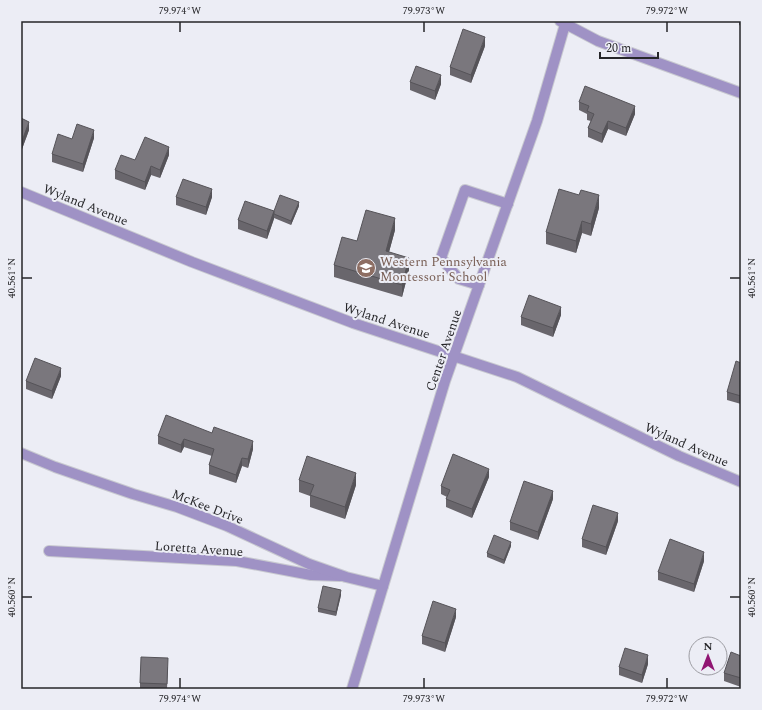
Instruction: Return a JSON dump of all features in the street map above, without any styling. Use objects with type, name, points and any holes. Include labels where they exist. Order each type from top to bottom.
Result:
[{"type":"street","points":[[564,22],[598,41],[741,93]]},
{"type":"street","name":"Center Avenue","points":[[352,689],[454,356],[553,71],[564,22]]},
{"type":"street","points":[[479,285],[459,279],[440,258],[465,190],[508,204]]},
{"type":"street","name":"Wyland Avenue","points":[[21,192],[192,262],[353,323],[517,377],[679,456],[741,482]]},
{"type":"street","name":"McKee Drive","points":[[21,453],[133,494],[177,506],[227,526],[310,564],[346,577],[383,586]]},
{"type":"street","name":"Loretta Avenue","points":[[49,551],[237,562],[311,575],[346,577]]},
{"type":"building","points":[[463,29],[485,37],[471,75],[450,67]]},
{"type":"building","points":[[416,66],[441,75],[435,91],[410,82]]},
{"type":"building","points":[[585,86],[635,106],[626,128],[608,121],[602,134],[588,128],[594,114],[587,111],[589,106],[579,102]]},
{"type":"building","points":[[21,118],[29,122],[22,141],[21,141]]},
{"type":"building","points":[[77,124],[94,130],[83,164],[52,154],[58,134],[72,139]]},
{"type":"building","points":[[145,137],[169,147],[160,170],[151,166],[145,182],[115,170],[121,155],[135,160]]},
{"type":"building","points":[[183,179],[212,189],[206,207],[176,197]]},
{"type":"building","points":[[559,189],[579,195],[581,190],[599,195],[591,224],[582,221],[576,241],[546,232]]},
{"type":"building","points":[[280,195],[299,202],[291,221],[274,214]]},
{"type":"building","points":[[245,201],[274,211],[267,231],[238,220]]},
{"type":"building","points":[[366,210],[395,218],[386,251],[409,258],[402,285],[334,265],[342,237],[357,241]]},
{"type":"building","points":[[529,295],[561,307],[553,328],[521,317]]},
{"type":"building","points":[[35,358],[61,368],[52,391],[26,381]]},
{"type":"building","points":[[736,361],[741,363],[741,396],[727,392]]},
{"type":"building","points":[[166,415],[212,433],[214,427],[253,441],[248,459],[242,458],[236,475],[209,465],[214,449],[184,439],[181,445],[158,436]]},
{"type":"building","points":[[453,454],[489,469],[472,509],[446,499],[450,490],[441,486]]},
{"type":"building","points":[[307,456],[356,473],[345,507],[310,495],[314,485],[299,480]]},
{"type":"building","points":[[524,481],[553,491],[538,532],[510,522]]},
{"type":"building","points":[[593,505],[618,513],[606,547],[582,539]]},
{"type":"building","points":[[494,535],[511,542],[504,560],[487,553]]},
{"type":"building","points":[[670,539],[704,552],[694,584],[658,572]]},
{"type":"building","points":[[323,586],[341,590],[336,612],[318,608]]},
{"type":"building","points":[[433,601],[456,609],[445,643],[422,636]]},
{"type":"building","points":[[625,648],[648,655],[642,675],[619,667]]},
{"type":"building","points":[[731,652],[741,656],[741,678],[728,674],[728,661]]},
{"type":"building","points":[[141,657],[168,658],[167,684],[140,683]]},
{"type":"place","name":"Western Pennsylvania Montessori School","points":[[366,268]]}]
